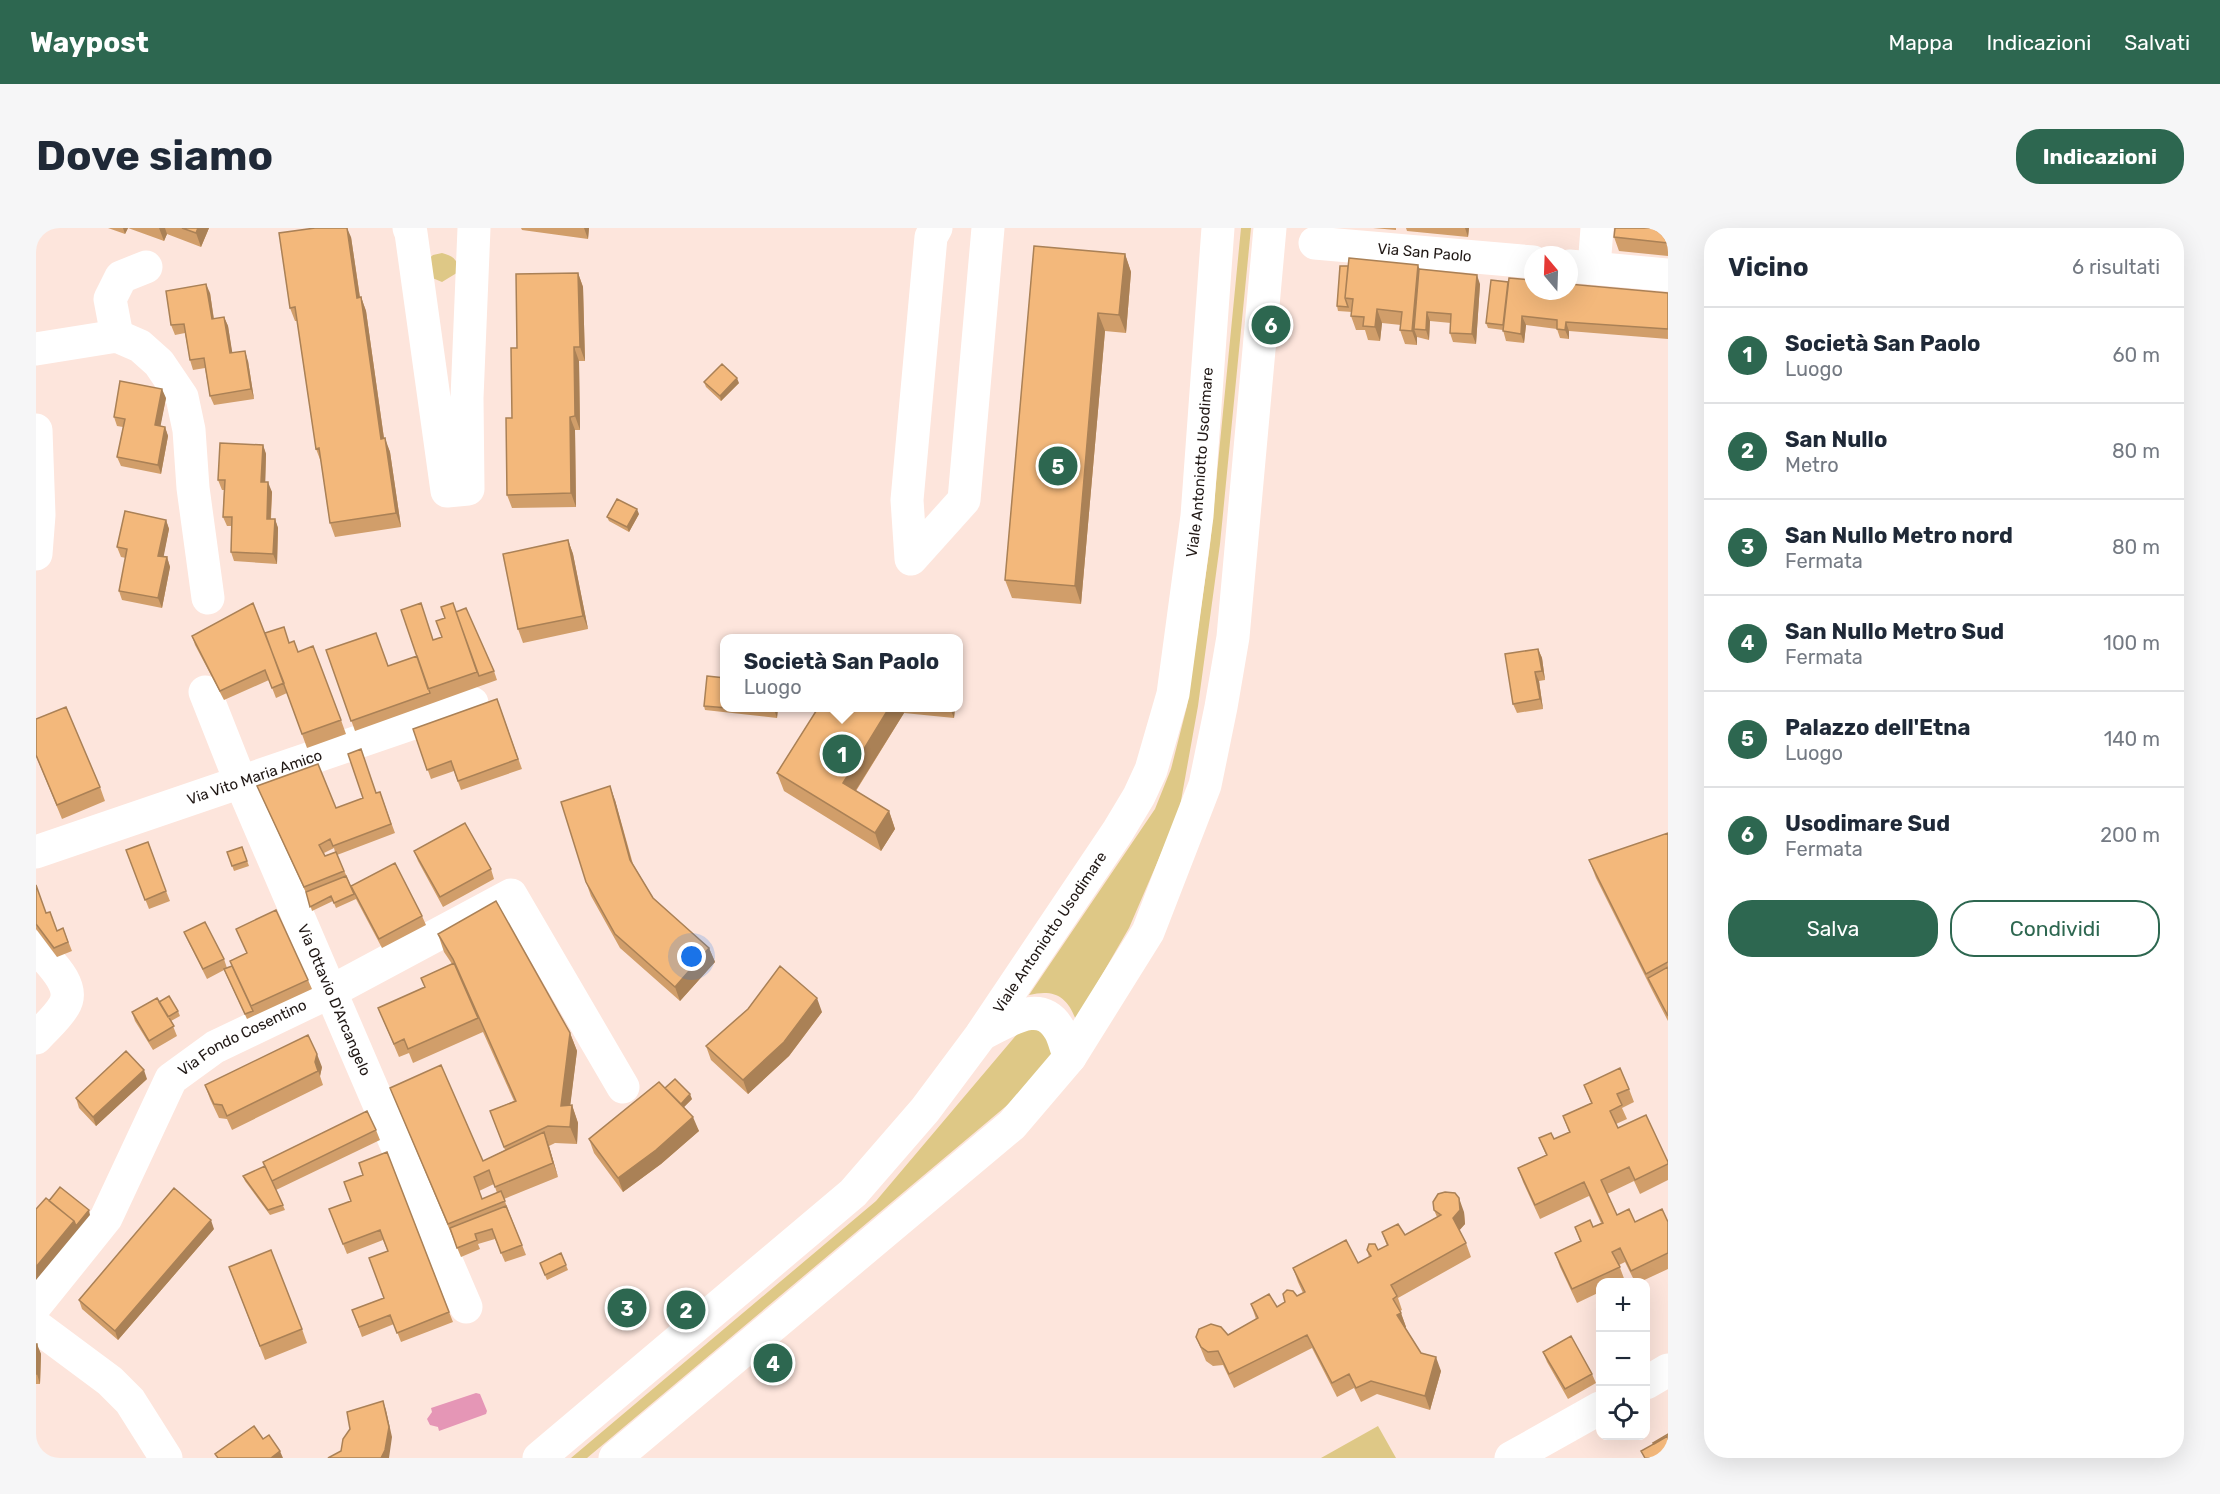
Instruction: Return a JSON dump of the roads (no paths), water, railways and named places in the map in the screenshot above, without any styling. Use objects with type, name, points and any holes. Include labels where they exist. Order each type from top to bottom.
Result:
[{"type":"main road","points":[[418,230],[447,491],[468,489],[467,398],[474,228]]},
{"type":"main road","points":[[936,228],[931,237],[907,500],[911,559],[964,500],[988,228]]},
{"type":"main road","name":"Viale Antoniotto Usodimare","points":[[539,1458],[853,1193],[925,1110],[981,1035],[1139,796],[1155,759],[1173,694],[1197,516],[1218,228]]},
{"type":"main road","points":[[615,1458],[1012,1125],[1070,1057],[1148,932],[1205,785],[1233,637],[1270,228]]},
{"type":"main road","points":[[1597,228],[1582,267],[1668,275]]},
{"type":"main road","name":"Via San Paolo","points":[[1315,243],[1524,261]]},
{"type":"main road","points":[[117,336],[110,299],[121,277],[146,267]]},
{"type":"main road","points":[[36,349],[117,336],[140,346],[159,363],[182,397],[189,430],[193,488],[208,598]]},
{"type":"main road","points":[[36,430],[39,515],[36,554]]},
{"type":"main road","name":"Via Ottavio D'Arcangelo","points":[[205,692],[241,783],[466,1307]]},
{"type":"main road","name":"Via Vito Maria Amico","points":[[36,852],[472,703]]},
{"type":"main road","name":"Via Fondo Cosentino","points":[[36,1305],[106,1218],[171,1079],[215,1047],[330,992],[511,896],[623,1087]]},
{"type":"main road","points":[[36,947],[58,973],[68,994],[65,1005],[36,1038]]},
{"type":"main road","points":[[981,1035],[1027,1012],[1048,1016],[1060,1030],[1070,1057]]},
{"type":"main road","points":[[36,1326],[110,1381],[130,1401],[166,1458]]},
{"type":"main road","points":[[1650,1381],[1668,1370]]},
{"type":"main road","points":[[1511,1458],[1596,1410]]},
{"type":"place","name":"Usodimare Sud","points":[[1271,325]]},
{"type":"place","name":"Palazzo dell'Etna","points":[[1058,466]]},
{"type":"place","name":"Società San Paolo","points":[[842,754]]},
{"type":"place","name":"San Nullo Metro nord","points":[[627,1308]]},
{"type":"place","name":"San Nullo","points":[[686,1310]]},
{"type":"place","name":"San Nullo Metro Sud","points":[[773,1363]]}]
